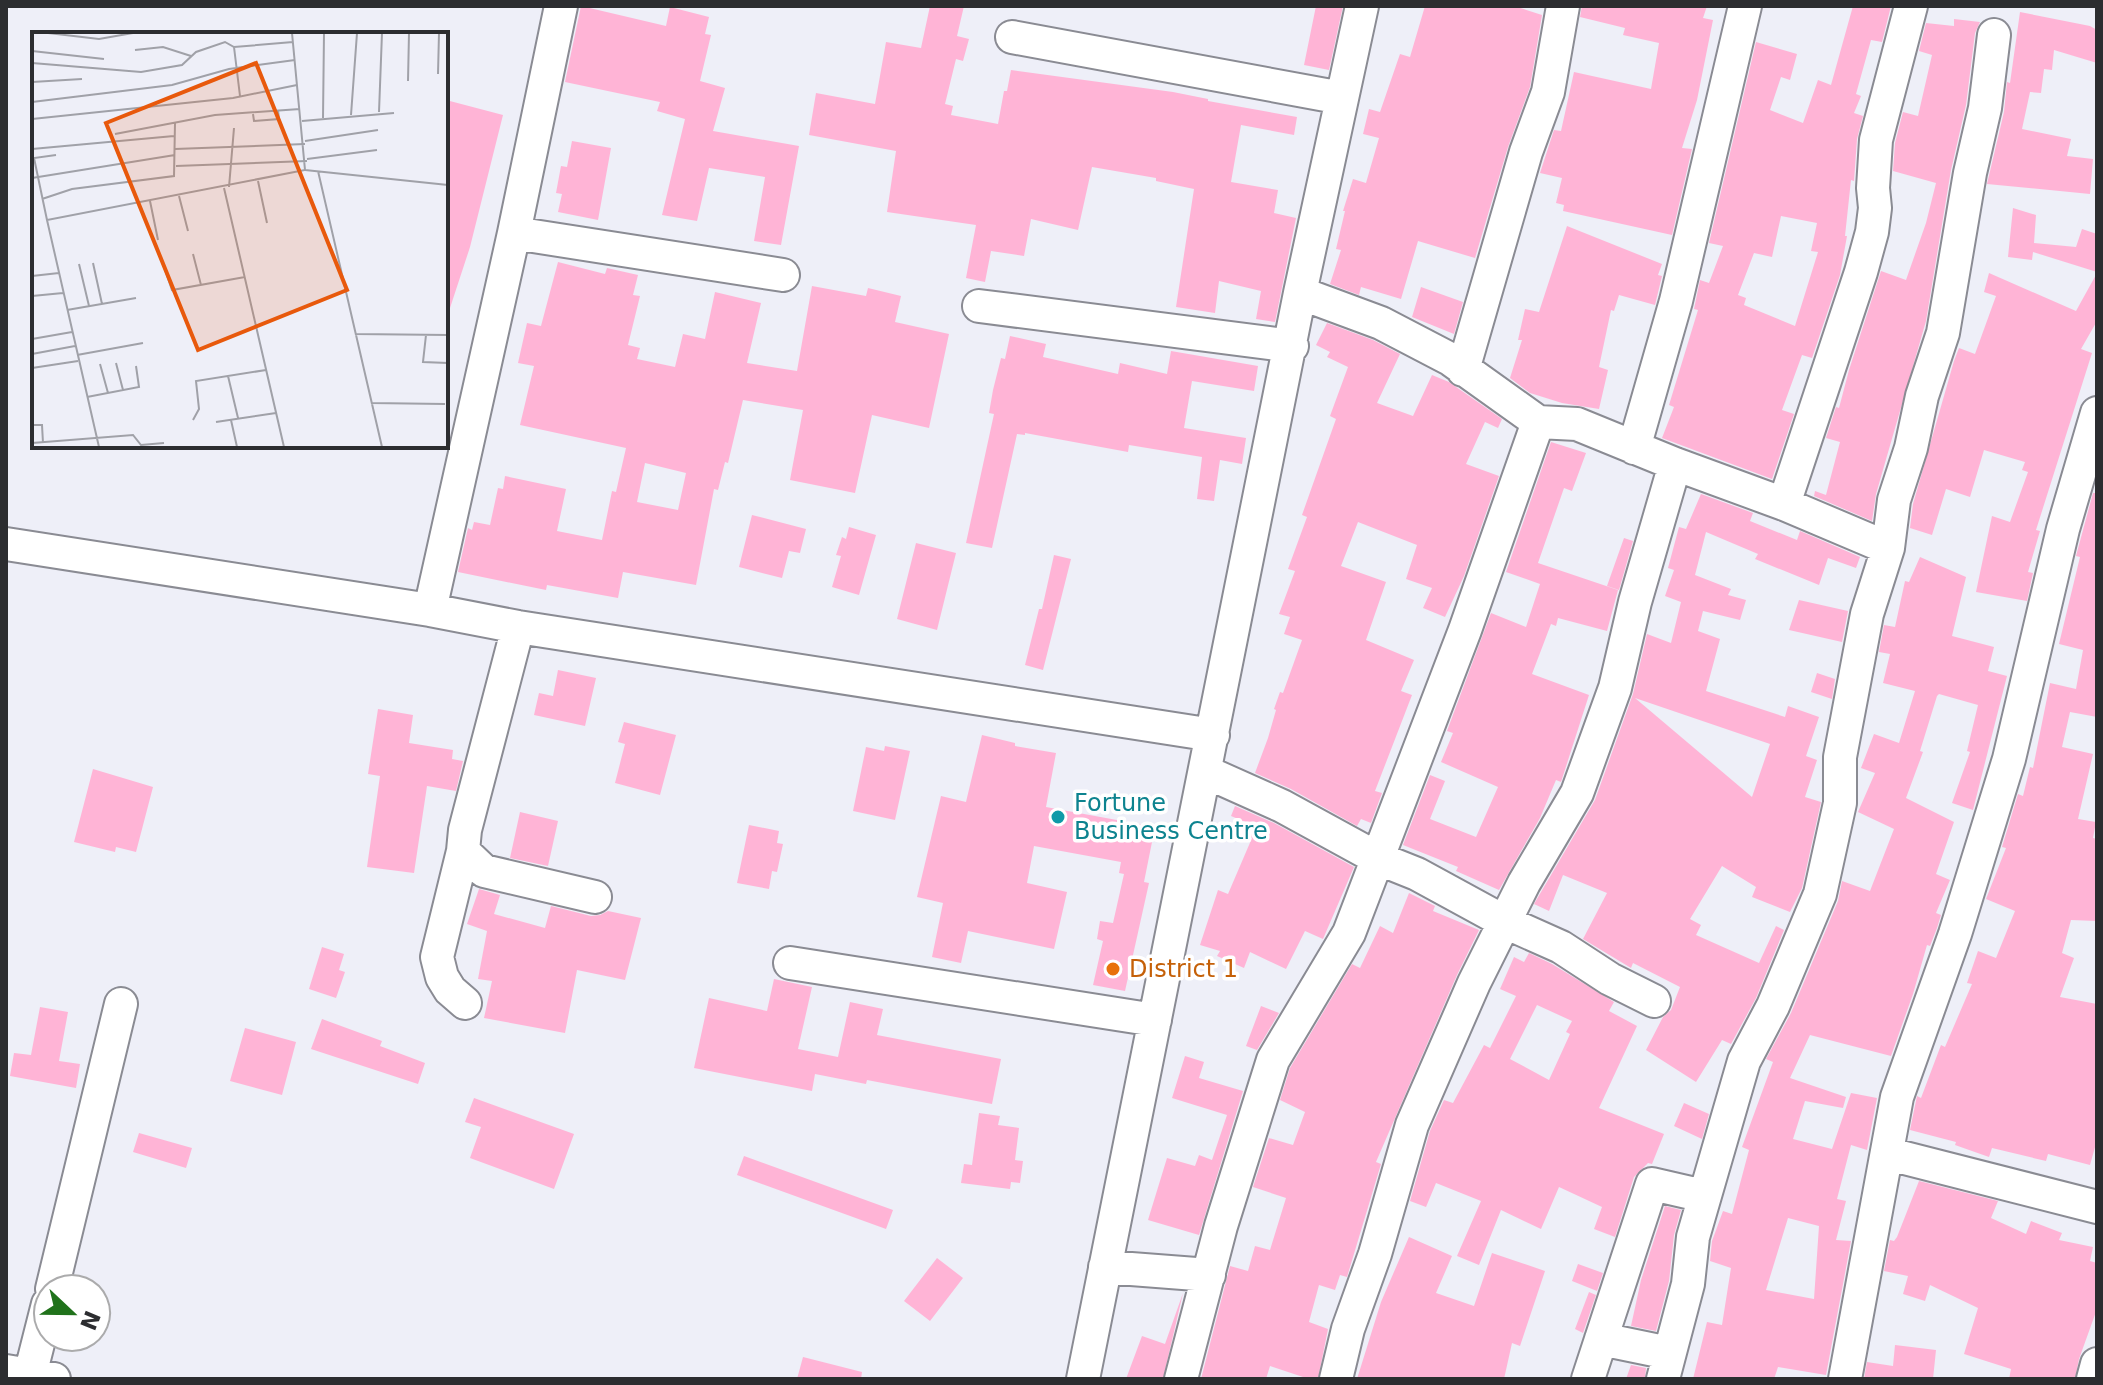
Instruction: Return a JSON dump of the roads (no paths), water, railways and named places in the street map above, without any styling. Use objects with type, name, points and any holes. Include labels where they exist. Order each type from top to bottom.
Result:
[{"type":"street","points":[[430,610],[561,6]]},
{"type":"street","points":[[1083,1379],[1292,346],[1300,293],[1362,6]]},
{"type":"street","points":[[1463,370],[1526,152],[1548,92],[1563,6]]},
{"type":"street","points":[[1634,448],[1676,301],[1745,6]]},
{"type":"street","points":[[1784,504],[1872,232],[1876,140],[1911,6]]},
{"type":"street","points":[[1601,1339],[1666,1366],[1688,1284],[1693,1237],[1744,1061],[1773,1006],[1820,894],[1840,803],[1840,757],[1862,640],[1888,548],[1894,500],[1911,448],[1922,396],[1943,333],[1964,204],[1985,108],[1994,35]]},
{"type":"street","points":[[1012,37],[1342,98]]},
{"type":"street","points":[[514,233],[783,275]]},
{"type":"street","points":[[1300,293],[1381,323],[1450,359],[1538,422],[1577,424],[1888,548]]},
{"type":"street","points":[[979,306],[1292,346]]},
{"type":"street","points":[[1845,1379],[1882,1177],[1889,1154],[1897,1097],[1955,934],[2009,759],[2063,529],[2097,413]]},
{"type":"street","points":[[1181,1379],[1221,1226],[1273,1060],[1349,933],[1465,630],[1538,422]]},
{"type":"street","points":[[1336,1379],[1348,1329],[1375,1254],[1412,1125],[1474,983],[1577,793],[1615,688],[1635,602],[1675,464]]},
{"type":"street","points":[[6,544],[1213,735]]},
{"type":"street","points":[[465,1003],[450,990],[442,977],[437,957],[463,851],[465,830],[518,627]]},
{"type":"street","points":[[1206,772],[1282,806],[1377,858],[1417,874],[1505,922],[1561,947],[1610,979],[1654,1001]]},
{"type":"street","points":[[463,851],[484,871],[595,897]]},
{"type":"street","points":[[790,963],[1155,1020]]},
{"type":"street","points":[[56,1273],[121,1004]]},
{"type":"street","points":[[1889,1154],[2097,1207]]},
{"type":"street","points":[[1588,1379],[1652,1184],[1704,1196]]},
{"type":"street","points":[[1105,1267],[1209,1275]]},
{"type":"street","points":[[30,1375],[36,1353]]},
{"type":"street","points":[[2093,1379],[2097,1364]]},
{"type":"place","name":"Fortune Business Centre","points":[[1058,817]]},
{"type":"place","name":"District 1","points":[[1113,969]]}]
